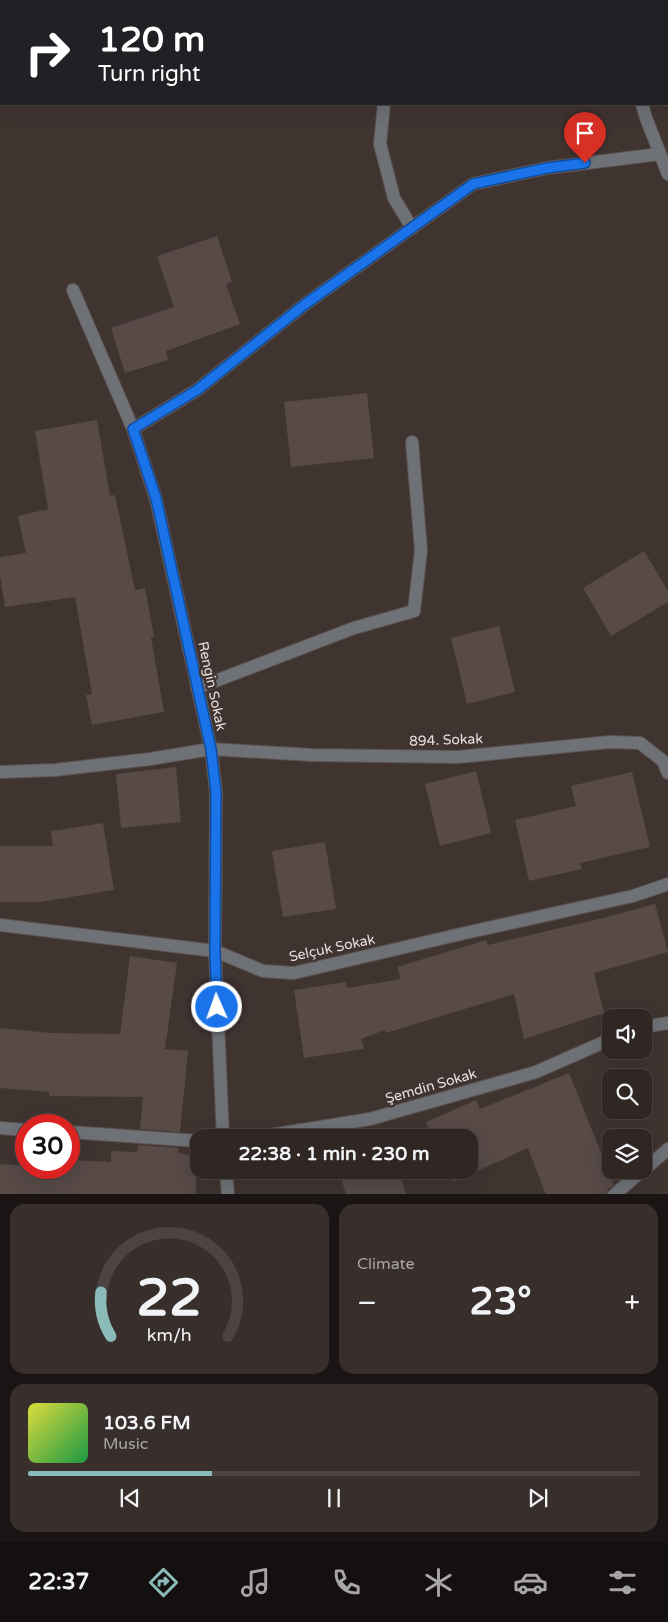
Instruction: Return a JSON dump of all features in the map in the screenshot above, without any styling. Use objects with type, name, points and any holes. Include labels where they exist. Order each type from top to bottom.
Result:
[{"type":"street","points":[[384,105],[380,144],[394,198],[412,228]]},
{"type":"street","points":[[642,105],[668,174]]},
{"type":"street","points":[[133,429],[197,390],[304,305],[473,184],[547,168],[660,154]]},
{"type":"street","name":"Rengin Sokak","points":[[73,290],[133,429],[156,498],[211,749],[216,792],[215,951],[222,1129]]},
{"type":"street","points":[[197,688],[354,628],[414,611],[420,550],[412,442]]},
{"type":"street","name":"894. Sokak","points":[[0,772],[55,770],[150,760],[211,749],[312,755],[458,757],[610,742],[640,743],[663,761],[668,773]]},
{"type":"street","name":"Selçuk Sokak","points":[[0,926],[215,951],[263,971],[294,973],[633,896],[668,884]]},
{"type":"street","points":[[652,1026],[668,1024]]},
{"type":"street","name":"Şemdin Sokak","points":[[308,1129],[370,1119],[536,1072],[602,1043]]},
{"type":"street","points":[[0,1128],[15,1129]]},
{"type":"street","points":[[80,1133],[190,1139]]},
{"type":"street","points":[[652,1163],[668,1150]]},
{"type":"street","points":[[227,1179],[228,1194]]},
{"type":"street","points":[[614,1194],[633,1179]]},
{"type":"building","points":[[217,236],[232,282],[226,284],[240,324],[166,351],[168,360],[125,373],[111,328],[174,307],[157,256]]},
{"type":"building","points":[[367,393],[374,458],[291,467],[284,402]]},
{"type":"building","points":[[97,420],[110,496],[115,495],[135,590],[145,588],[164,712],[92,725],[86,695],[92,694],[75,597],[5,607],[0,575],[0,557],[26,553],[18,516],[48,509],[35,431]]},
{"type":"building","points":[[644,551],[668,591],[668,602],[611,636],[583,588]]},
{"type":"building","points":[[499,626],[515,692],[467,704],[451,638]]},
{"type":"building","points":[[176,767],[181,822],[121,828],[116,774]]},
{"type":"building","points":[[476,771],[491,833],[440,846],[425,784]]},
{"type":"building","points":[[632,772],[650,847],[580,863],[582,869],[529,881],[515,820],[576,806],[571,786]]},
{"type":"building","points":[[103,823],[114,890],[41,902],[0,902],[0,846],[53,846],[51,831]]},
{"type":"building","points":[[325,842],[336,909],[283,917],[272,851]]},
{"type":"building","points":[[655,904],[668,952],[594,973],[603,1009],[602,1014],[524,1039],[514,994],[386,1033],[385,1030],[361,1039],[364,1049],[304,1058],[294,990],[346,982],[347,988],[401,979],[397,967],[486,940],[488,945]]},
{"type":"building","points":[[130,956],[177,963],[165,1049],[188,1051],[180,1132],[140,1129],[143,1097],[49,1096],[49,1092],[0,1088],[0,1028],[51,1033],[120,1034]]},
{"type":"building","points":[[569,1073],[602,1155],[602,1179],[612,1179],[614,1185],[608,1189],[606,1194],[546,1194],[528,1148],[478,1171],[478,1129],[429,1129],[426,1122],[476,1100],[480,1109]]},
{"type":"building","points":[[138,1145],[178,1148],[178,1152],[190,1156],[190,1179],[196,1179],[196,1194],[0,1194],[0,1164],[15,1165],[15,1179],[80,1179],[80,1161],[111,1162],[111,1151],[137,1152]]},
{"type":"building","points":[[342,1179],[402,1179],[406,1194],[346,1194]]},
{"type":"route","points":[[217,1007],[215,951],[216,792],[211,749],[156,498],[133,429],[197,390],[304,305],[473,184],[547,168],[585,163]]}]
